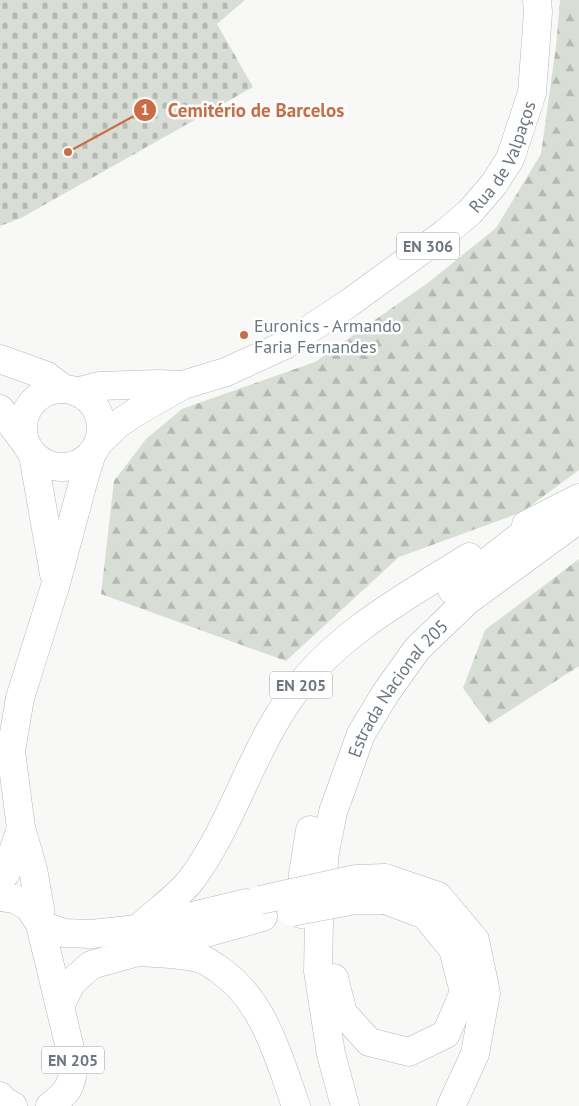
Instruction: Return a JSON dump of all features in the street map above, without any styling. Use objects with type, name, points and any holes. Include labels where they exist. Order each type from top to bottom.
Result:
[{"type":"main road","name":"Rua de Valpaços","points":[[96,448],[118,424],[183,385],[226,372],[287,344],[413,257],[470,212],[494,184],[510,159],[532,92],[538,12],[537,0]]},
{"type":"main road","name":"EN 205","points":[[0,359],[47,376],[87,398],[95,406],[102,430],[85,475],[56,583],[20,698],[11,751],[21,828],[33,869],[41,925],[74,1066],[72,1082],[63,1096],[50,1106]]},
{"type":"main road","name":"Rua de Valpaços","points":[[70,390],[99,386],[183,385]]},
{"type":"main road","name":"EN 205","points":[[56,583],[29,450],[23,433],[23,422],[33,402],[42,394],[52,390],[70,390]]},
{"type":"main road","name":"EN 205","points":[[0,409],[29,450],[44,463],[56,467],[70,467],[82,462],[96,448]]},
{"type":"main road","name":"EN 205","points":[[137,940],[167,904],[189,882],[204,861],[276,722],[293,694],[315,668],[348,637],[382,612],[503,536],[543,518],[579,498]]},
{"type":"main road","points":[[329,1106],[316,1056],[304,976],[300,930],[303,874],[311,826],[343,732],[388,662],[451,591],[543,518]]},
{"type":"main road","name":"Estrada Nacional 205","points":[[345,1106],[331,1054],[318,970],[319,921],[324,852],[334,812],[361,734],[385,694],[417,649],[467,601],[579,519]]},
{"type":"main road","name":"EN 205","points":[[0,880],[6,874],[21,828]]},
{"type":"main road","name":"EN 205","points":[[60,1006],[72,982],[91,965],[137,940],[262,908],[355,900],[385,889],[425,915],[453,949],[464,992],[446,1034],[409,1052],[369,1042],[343,1013],[319,921]]},
{"type":"main road","points":[[385,889],[438,896],[475,940],[486,993],[475,1054],[451,1106]]},
{"type":"main road","name":"EN 205","points":[[0,897],[14,899],[29,907],[41,925],[64,933],[91,934],[137,940]]},
{"type":"main road","points":[[137,940],[178,954],[205,960],[230,976],[248,996],[265,1023],[296,1106]]},
{"type":"main road","points":[[0,1096],[2,1100],[13,1106]]},
{"type":"green space","points":[[0,0],[245,0],[217,24],[253,87],[21,218],[0,226]]},
{"type":"green space","points":[[560,0],[579,0],[579,470],[522,512],[399,557],[286,661],[101,594],[114,481],[146,439],[182,409],[315,362],[429,282],[496,228],[541,154],[556,46]]},
{"type":"green space","points":[[579,559],[579,666],[489,724],[463,688],[485,630]]},
{"type":"place","name":"Cemitério de Barcelos","points":[[68,152]]},
{"type":"place","name":"Euronics - Armando Faria Fernandes","points":[[244,335]]}]
